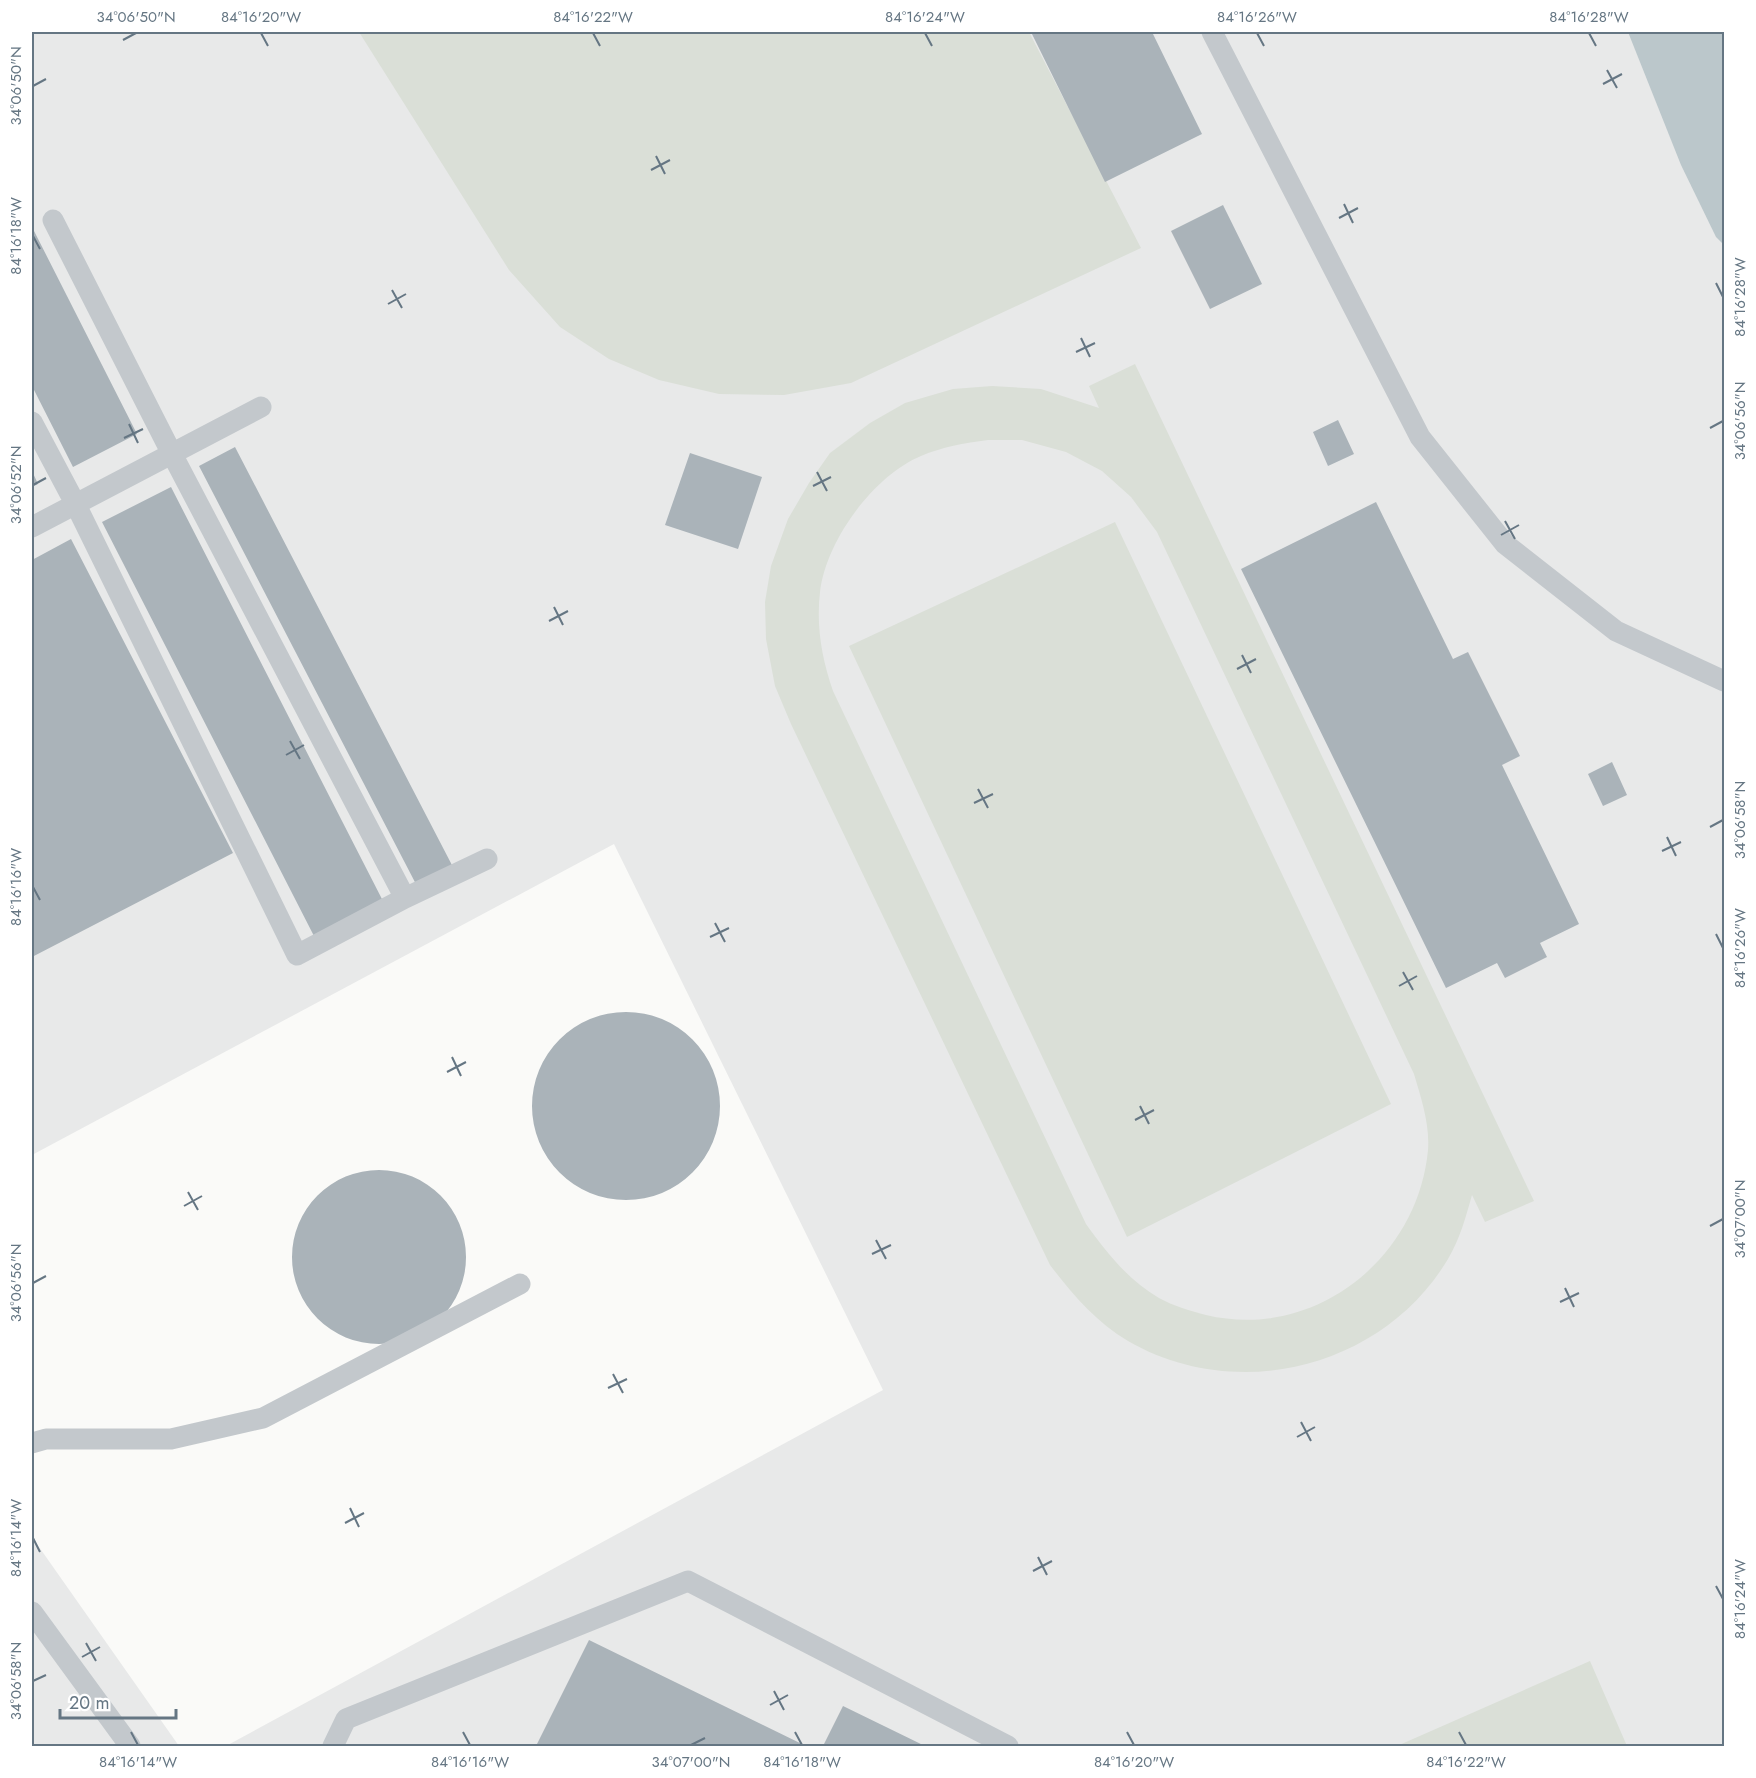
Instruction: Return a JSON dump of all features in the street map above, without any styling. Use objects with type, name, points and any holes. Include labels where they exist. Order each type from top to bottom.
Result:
[{"type":"lane","points":[[1212,32],[1420,437],[1505,544],[1616,631],[1725,681]]},
{"type":"lane","points":[[53,220],[172,454],[405,898]]},
{"type":"lane","points":[[32,527],[261,407]]},
{"type":"lane","points":[[32,422],[76,505],[297,955],[405,898],[487,859]]},
{"type":"lane","points":[[32,1443],[46,1439],[171,1439],[263,1418],[520,1284]]},
{"type":"lane","points":[[333,1746],[346,1719],[688,1581],[1008,1746]]},
{"type":"lane","points":[[32,1612],[130,1746]]},
{"type":"shaded area","points":[[32,32],[1724,32],[1724,1746],[226,1746],[883,1390],[614,844],[32,1155]]},
{"type":"shaded area","points":[[359,32],[1029,32],[1141,248],[851,383],[784,395],[719,394],[659,380],[609,359],[560,327],[509,270]]},
{"type":"shaded area","points":[[1628,32],[1724,32],[1724,245],[1716,237],[1681,165]]},
{"type":"shaded area","points":[[1135,364],[1534,1201],[1485,1222],[1472,1195],[1462,1227],[1448,1259],[1420,1296],[1386,1327],[1347,1349],[1304,1364],[1260,1371],[1215,1370],[1170,1360],[1128,1341],[1105,1325],[1085,1307],[1058,1276],[1050,1265],[791,724],[775,686],[766,639],[765,602],[771,566],[788,519],[830,453],[870,423],[905,403],[953,389],[992,386],[1041,389],[1099,408],[1089,386]],"holes":[[[1022,440],[1066,452],[1102,471],[1131,497],[1157,532],[1414,1074],[1426,1121],[1428,1150],[1420,1189],[1404,1225],[1382,1257],[1354,1283],[1322,1303],[1285,1315],[1246,1320],[1206,1315],[1164,1301],[1137,1283],[1110,1255],[1086,1224],[829,679],[819,630],[820,592],[824,572],[832,552],[855,512],[886,479],[903,465],[921,456],[970,442]]]},
{"type":"shaded area","points":[[1115,522],[1391,1104],[1127,1237],[849,646]]},
{"type":"shaded area","points":[[32,1537],[179,1746],[32,1746]]},
{"type":"shaded area","points":[[1590,1661],[1627,1746],[1397,1746]]},
{"type":"building","points":[[1031,32],[1152,32],[1202,134],[1105,182]]},
{"type":"building","points":[[1223,205],[1262,284],[1210,309],[1171,231]]},
{"type":"building","points":[[32,227],[137,434],[73,467],[32,386]]},
{"type":"building","points":[[1338,420],[1354,454],[1328,466],[1313,432]]},
{"type":"building","points":[[235,447],[454,869],[418,888],[199,466]]},
{"type":"building","points":[[690,453],[762,477],[738,549],[665,525]]},
{"type":"building","points":[[32,471],[38,484],[32,487]]},
{"type":"building","points":[[171,487],[384,903],[315,938],[102,522]]},
{"type":"building","points":[[1376,502],[1453,659],[1468,652],[1520,756],[1502,765],[1579,924],[1540,943],[1547,957],[1505,978],[1497,963],[1446,988],[1241,569]]},
{"type":"building","points":[[71,539],[233,853],[32,957],[32,560]]},
{"type":"building","points":[[1612,762],[1627,795],[1603,806],[1588,774]]},
{"type":"building","points":[[626,1012],[662,1019],[686,1033],[699,1046],[713,1070],[720,1106],[713,1142],[699,1166],[686,1179],[662,1193],[626,1200],[590,1193],[566,1179],[553,1166],[539,1142],[532,1106],[539,1070],[553,1046],[566,1033],[590,1019]]},
{"type":"building","points":[[379,1170],[396,1171],[412,1176],[428,1184],[441,1195],[452,1208],[460,1224],[465,1240],[465,1274],[460,1290],[452,1306],[441,1319],[428,1330],[412,1338],[396,1343],[379,1344],[362,1343],[346,1338],[330,1330],[317,1319],[306,1306],[298,1290],[293,1274],[292,1257],[293,1240],[298,1224],[306,1208],[317,1195],[330,1184],[346,1176],[362,1171]]},
{"type":"building","points":[[589,1640],[806,1746],[536,1746]]},
{"type":"building","points":[[843,1706],[925,1746],[823,1746]]}]
